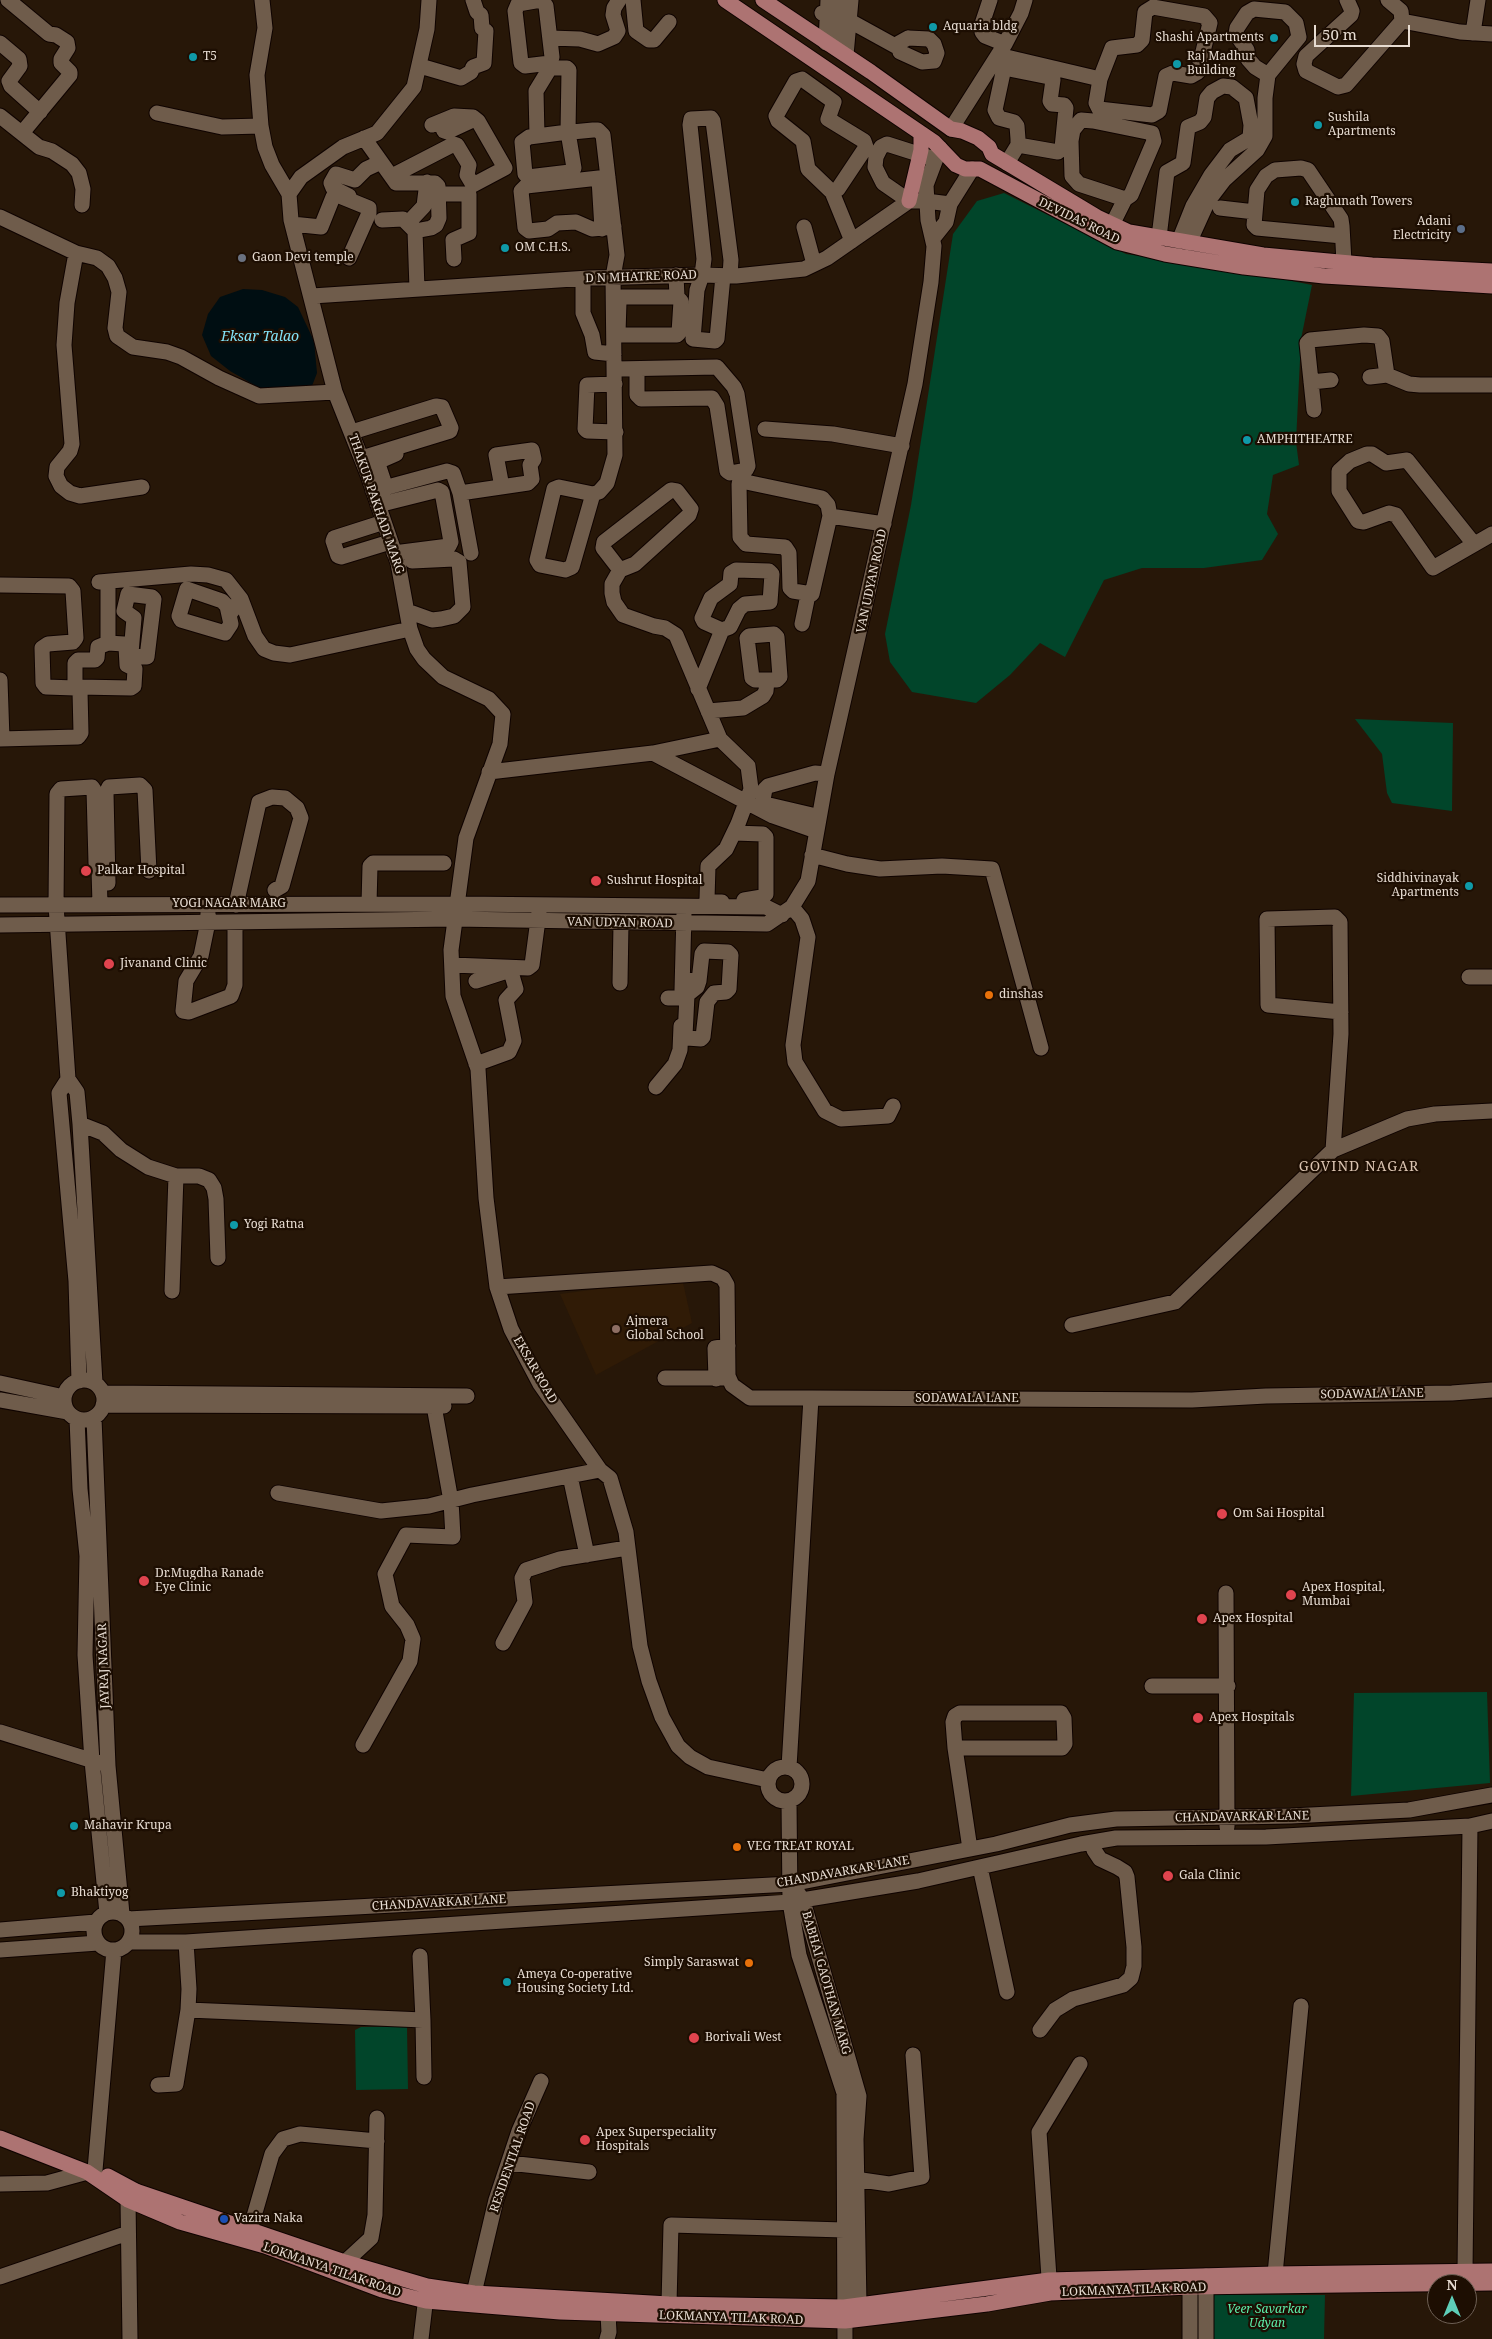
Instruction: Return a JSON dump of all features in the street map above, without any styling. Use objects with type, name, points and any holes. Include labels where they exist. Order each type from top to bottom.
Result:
[{"type":"main road","name":"DEVIDAS ROAD","points":[[725,0],[920,133],[932,154],[945,156],[956,165],[965,169],[976,169],[1117,242],[1165,254],[1244,267],[1324,276],[1492,286]]},
{"type":"main road","name":"DEVIDAS ROAD","points":[[763,0],[951,129],[962,131],[978,138],[989,147],[992,154],[1078,207],[1130,232],[1263,255],[1492,271]]},
{"type":"main road","points":[[909,201],[932,154],[951,129]]},
{"type":"main road","points":[[976,169],[986,168],[991,161],[992,154]]},
{"type":"main road","name":"LOKMANYA TILAK ROAD","points":[[0,2128],[91,2171],[180,2222],[266,2245],[345,2262],[426,2294],[474,2293],[669,2304],[849,2311],[1050,2287],[1190,2282],[1492,2283]]},
{"type":"main road","name":"LOKMANYA TILAK ROAD","points":[[0,2138],[91,2171]]},
{"type":"main road","name":"LOKMANYA TILAK ROAD","points":[[132,2195],[224,2219],[250,2230],[266,2245],[382,2290],[608,2314],[849,2311],[987,2304],[1050,2287]]},
{"type":"main road","name":"LOKMANYA TILAK ROAD","points":[[1206,2282],[1274,2274],[1492,2271]]},
{"type":"street","points":[[8,0],[49,34],[56,35],[67,42],[68,48],[60,58],[60,63],[70,72],[70,75],[25,130]]},
{"type":"street","points":[[262,0],[264,28],[257,75],[265,147],[272,164],[290,194],[301,177],[343,147],[377,133],[414,87],[427,29],[429,0]]},
{"type":"street","points":[[420,66],[461,78],[471,72],[473,67],[484,63],[486,31],[482,28],[481,15],[473,0]]},
{"type":"street","points":[[618,31],[613,15],[614,8],[619,0]]},
{"type":"street","points":[[632,0],[636,31]]},
{"type":"street","points":[[832,9],[851,0]]},
{"type":"street","points":[[990,0],[982,24],[982,32],[1000,57],[1053,80],[1050,100],[1052,104],[1064,105],[1066,108],[1062,148],[1058,152],[1018,145]]},
{"type":"street","points":[[951,129],[1000,57],[1021,13],[1025,0]]},
{"type":"street","points":[[1347,0],[1352,11],[1351,15],[1306,56],[1304,64],[1306,71],[1338,87],[1346,85],[1402,20],[1401,11],[1388,0]]},
{"type":"street","points":[[1474,33],[1478,0]]},
{"type":"street","points":[[547,2],[550,38],[552,57],[550,62],[525,66],[521,62],[515,11],[518,4],[547,2]]},
{"type":"street","points":[[1153,7],[1204,16],[1210,23],[1198,72],[1192,76],[1173,73],[1166,76],[1159,111],[1152,115],[1099,109],[1096,103],[1100,79],[1112,48],[1137,45],[1142,40],[1146,12],[1153,7]]},
{"type":"street","points":[[832,9],[832,46]]},
{"type":"street","points":[[832,9],[832,46]]},
{"type":"street","points":[[832,9],[899,48]]},
{"type":"street","points":[[1184,242],[1208,200],[1224,180],[1258,150],[1265,136],[1265,98],[1268,75],[1299,37],[1296,23],[1285,12],[1254,9],[1247,13],[1237,28],[1236,34],[1246,50],[1248,59],[1255,68],[1268,75]]},
{"type":"street","points":[[1402,20],[1474,33],[1492,34]]},
{"type":"street","points":[[618,31],[636,31],[650,40],[654,40],[668,22]]},
{"type":"street","points":[[550,38],[580,39],[598,44],[614,37],[618,31]]},
{"type":"street","points":[[0,43],[19,59],[20,66],[9,81],[11,86],[40,112]]},
{"type":"street","points":[[1000,57],[1100,79]]},
{"type":"street","points":[[1000,57],[995,110],[999,118],[1014,122],[1017,126],[1018,145],[1007,163]]},
{"type":"street","points":[[537,136],[536,91],[550,68],[567,68],[569,70],[568,132],[574,168],[570,172],[528,177],[525,174],[522,142],[528,137],[537,136],[568,132],[598,130],[603,135],[603,177],[608,228],[618,255],[613,277],[612,432],[615,455],[603,489],[592,494],[559,487],[554,489],[537,560],[540,565],[565,570],[572,568],[592,494]]},
{"type":"street","points":[[832,192],[838,190],[866,147],[864,141],[828,119],[834,102],[802,78],[796,81],[776,116],[778,121],[803,141],[808,169],[832,192],[852,241]]},
{"type":"street","points":[[1159,237],[1167,172],[1183,163],[1188,127],[1200,122],[1204,117],[1207,98],[1212,92],[1223,86],[1232,87],[1246,98],[1251,125],[1250,138],[1230,150],[1211,174],[1190,212],[1184,242]]},
{"type":"street","points":[[0,104],[25,130]]},
{"type":"street","points":[[157,113],[222,126],[262,126]]},
{"type":"street","points":[[0,116],[45,140],[52,151],[72,164],[79,173],[83,189],[82,205]]},
{"type":"street","points":[[436,123],[454,116],[475,119],[505,168],[471,189],[438,194]]},
{"type":"street","points":[[711,118],[714,121],[731,260],[717,339],[715,341],[693,339],[697,295],[702,275],[704,259],[690,125],[691,119],[711,118]]},
{"type":"street","points":[[1112,225],[1125,199],[1131,195],[1154,141],[1152,132],[1081,120],[1073,130],[1071,141],[1072,176],[1079,184],[1125,199]]},
{"type":"street","points":[[364,138],[396,183],[435,183],[438,194],[439,218],[436,225],[431,228],[411,227],[403,219],[382,220]]},
{"type":"street","points":[[392,176],[454,144],[457,145],[469,165],[467,174],[471,189],[469,233],[453,240],[454,259]]},
{"type":"street","points":[[932,154],[887,144],[881,147],[876,157],[875,167],[883,183],[909,201],[926,200],[950,204]]},
{"type":"street","name":"VAN UDYAN ROAD","points":[[457,912],[538,922],[767,924],[787,911],[808,881],[827,774],[916,384],[930,291],[934,237],[926,200],[926,185],[932,154]]},
{"type":"street","points":[[356,203],[356,199],[333,188],[331,183],[336,174],[356,180],[366,169],[381,162]]},
{"type":"street","points":[[1342,236],[1257,228],[1254,225],[1257,190],[1266,176],[1275,170],[1301,168],[1308,170],[1341,219],[1344,262]]},
{"type":"street","name":"VAN UDYAN ROAD","points":[[934,237],[946,222],[950,204],[976,169]]},
{"type":"street","points":[[603,177],[526,186],[521,191],[525,228],[529,231],[548,229],[557,223],[576,222],[592,229],[608,228]]},
{"type":"street","points":[[417,289],[411,227],[424,206],[427,182]]},
{"type":"street","points":[[1078,207],[1085,186]]},
{"type":"street","name":"THAKUR PAKHADI MARG","points":[[290,194],[292,224],[312,296],[335,392],[362,458],[378,487],[384,522],[394,553],[410,629],[417,649],[424,659],[443,677],[489,699],[503,714],[500,744],[466,838],[457,912]]},
{"type":"street","points":[[292,224],[320,231],[333,197],[337,195],[369,208],[349,258]]},
{"type":"street","name":"D N MHATRE ROAD","points":[[312,296],[630,276],[727,276],[804,269],[852,241],[909,201]]},
{"type":"street","points":[[1220,208],[1255,212]]},
{"type":"street","points":[[1163,209],[1190,212]]},
{"type":"street","points":[[0,217],[76,253],[97,258],[108,266],[115,278],[119,292],[115,328],[117,336],[122,342],[133,347],[167,352],[181,357],[219,378],[259,396],[335,392]]},
{"type":"street","points":[[804,227],[814,264]]},
{"type":"street","points":[[76,253],[67,303],[64,345],[72,444],[57,467],[56,476],[61,486],[70,493],[80,496],[142,487]]},
{"type":"street","points":[[676,275],[677,297],[681,302],[680,333],[677,335],[622,335],[618,333],[619,302],[622,297],[677,297]]},
{"type":"street","points":[[629,297],[630,276]]},
{"type":"street","points":[[653,276],[653,297]]},
{"type":"street","points":[[583,279],[583,313],[592,335],[595,352],[614,354]]},
{"type":"street","points":[[697,295],[723,298]]},
{"type":"street","points":[[1314,410],[1307,343],[1310,340],[1364,334],[1378,336],[1382,341],[1387,376]]},
{"type":"street","points":[[612,432],[587,431],[587,385],[613,379],[637,369],[717,367],[723,372],[737,394],[748,466],[746,470],[727,472],[717,406],[712,398],[641,399],[637,395],[637,369]]},
{"type":"street","points":[[1370,377],[1387,376],[1420,386],[1492,386]]},
{"type":"street","points":[[1311,382],[1332,380]]},
{"type":"street","points":[[352,432],[436,406],[442,407],[451,428],[450,431],[362,458]]},
{"type":"street","points":[[765,429],[833,434],[902,446]]},
{"type":"street","points":[[378,487],[378,464],[380,461],[421,444]]},
{"type":"street","points":[[1474,544],[1437,494],[1405,459],[1386,463],[1372,454],[1367,454],[1357,456],[1339,471],[1339,491],[1358,520],[1364,522],[1389,513],[1396,514],[1433,568],[1492,534]]},
{"type":"street","points":[[378,487],[447,471],[456,477],[471,553]]},
{"type":"street","points":[[802,624],[808,595],[812,594],[830,516],[828,505],[822,498],[746,482],[739,484],[740,537],[746,544],[785,547],[790,552],[790,588],[793,591],[808,595]]},
{"type":"street","points":[[378,487],[438,490],[442,492],[451,542],[449,546],[394,553],[338,556],[334,538],[384,522]]},
{"type":"street","points":[[460,493],[502,487]]},
{"type":"street","points":[[620,570],[604,548],[604,542],[671,490],[677,491],[691,509],[689,515],[635,564],[620,570],[612,584],[614,602],[623,615],[665,628],[676,635],[720,739],[748,766],[751,789],[734,833],[726,849],[708,866],[707,899],[710,902],[739,902],[762,897],[766,894],[766,837],[763,834],[734,833]]},
{"type":"street","points":[[830,516],[884,524]]},
{"type":"street","points":[[394,553],[454,559],[459,562],[463,607],[459,613],[447,619],[432,620],[407,611]]},
{"type":"street","points":[[698,689],[722,630],[730,626],[739,609],[745,604],[766,604],[770,602],[772,574],[769,571],[736,570],[731,572],[730,584],[711,598],[702,618],[704,622],[722,630]]},
{"type":"street","points":[[189,582],[208,575],[226,580],[241,599],[255,636],[264,649],[274,653],[290,655],[410,629]]},
{"type":"street","points":[[108,643],[103,582],[148,578],[189,582],[222,601],[227,606],[231,624],[225,633],[181,620],[179,616],[189,582]]},
{"type":"street","points":[[148,578],[148,596]]},
{"type":"street","points":[[0,585],[69,586],[73,591],[76,638],[73,642],[48,644],[42,648],[43,683],[46,687],[76,688],[80,691],[81,733],[78,737],[1,739],[0,680]]},
{"type":"street","points":[[229,615],[241,599]]},
{"type":"street","points":[[108,643],[124,644],[126,647],[127,665],[135,669],[134,686],[79,687],[75,685],[75,663],[78,660],[94,660],[97,658],[98,647],[108,643]]},
{"type":"street","points":[[708,710],[743,708],[762,696],[766,691],[767,680]]},
{"type":"street","points":[[489,772],[652,753],[720,739]]},
{"type":"street","points":[[652,753],[746,802],[795,817],[816,831]]},
{"type":"street","points":[[775,811],[762,800],[764,789],[768,786],[815,773],[827,774]]},
{"type":"street","points":[[105,904],[106,793],[109,787],[140,785],[145,790],[149,871]]},
{"type":"street","points":[[73,1416],[64,1397],[67,1390],[79,1380],[82,1273],[80,1124],[77,1092],[68,1079],[56,905],[57,794],[60,789],[92,787],[94,790],[96,864],[99,870],[105,904]]},
{"type":"street","points":[[236,905],[260,802],[272,796],[285,798],[297,808],[301,818],[282,886],[275,890]]},
{"type":"street","points":[[795,817],[812,815]]},
{"type":"street","points":[[812,854],[847,864],[880,870],[942,866],[992,869],[1041,1048]]},
{"type":"street","points":[[358,921],[364,904],[370,866],[373,864],[444,863]]},
{"type":"street","points":[[145,904],[145,922]]},
{"type":"street","points":[[208,904],[208,922],[200,956],[186,981],[184,1011],[189,1012],[231,996],[235,985],[235,922]]},
{"type":"street","points":[[285,904],[285,922]]},
{"type":"street","name":"YOGI NAGAR MARG","points":[[0,905],[364,904],[457,912]]},
{"type":"street","points":[[452,965],[528,968],[532,965],[540,905]]},
{"type":"street","name":"VAN UDYAN ROAD","points":[[457,912],[540,905],[766,907],[787,911]]},
{"type":"street","points":[[656,1087],[675,1064],[680,1050],[675,1000],[683,980],[684,907]]},
{"type":"street","points":[[787,911],[802,918],[808,937],[793,1045],[795,1062],[825,1111],[841,1119],[888,1116],[893,1106]]},
{"type":"street","name":"YOGI NAGAR MARG","points":[[0,925],[358,921],[457,912]]},
{"type":"street","name":"EKSAR ROAD","points":[[457,912],[452,965],[453,996],[476,1064],[486,1198],[496,1287],[512,1329],[540,1384],[600,1470],[610,1478],[626,1532],[640,1646],[662,1717],[678,1746],[690,1758],[708,1767],[768,1780]]},
{"type":"street","points":[[1333,1150],[1340,1012],[1338,918],[1267,918],[1268,1005],[1340,1012]]},
{"type":"street","points":[[620,983],[621,923]]},
{"type":"street","points":[[704,951],[728,952],[730,955],[729,989],[726,992],[714,993],[707,1002],[703,1037],[700,1039],[687,1038],[685,1036],[687,995],[698,987],[699,981],[704,951]]},
{"type":"street","points":[[476,981],[507,971],[511,972],[516,989],[506,1000],[514,1041],[509,1052],[476,1064]]},
{"type":"street","points":[[1469,977],[1492,977]]},
{"type":"street","points":[[683,980],[699,981]]},
{"type":"street","points":[[0,1400],[73,1416],[94,1418],[102,1411],[59,1093],[68,1079]]},
{"type":"street","points":[[1072,1325],[1175,1302],[1333,1150],[1407,1119],[1435,1114],[1492,1111]]},
{"type":"street","points":[[80,1124],[104,1133],[121,1150],[148,1168],[176,1176],[199,1176],[209,1180],[214,1188],[218,1258]]},
{"type":"street","points":[[172,1291],[176,1176]]},
{"type":"street","points":[[496,1287],[712,1273],[723,1278],[727,1284],[721,1350],[722,1379],[665,1378]]},
{"type":"street","name":"SODAWALA LANE","points":[[722,1379],[750,1398],[1192,1400],[1266,1396],[1452,1393],[1492,1390]]},
{"type":"street","points":[[79,1380],[100,1394],[167,1399],[303,1399],[413,1400],[466,1401],[434,1406],[413,1400]]},
{"type":"street","points":[[0,1383],[64,1397]]},
{"type":"street","points":[[790,1767],[811,1398]]},
{"type":"street","points":[[363,1746],[410,1661],[414,1639],[407,1625],[392,1606],[386,1574],[406,1535],[453,1537],[451,1501],[434,1406]]},
{"type":"street","name":"JAYRAJ NAGAR","points":[[73,1416],[80,1489],[92,1539]]},
{"type":"street","name":"JAYRAJ NAGAR","points":[[94,1418],[98,1490],[92,1539],[94,1593],[102,1655],[108,1766],[125,1917]]},
{"type":"street","points":[[278,1492],[381,1511],[451,1501],[600,1470]]},
{"type":"street","points":[[570,1476],[587,1555]]},
{"type":"street","points":[[80,1489],[98,1490]]},
{"type":"street","points":[[503,1643],[525,1602],[522,1578],[526,1570],[560,1559],[627,1548]]},
{"type":"street","name":"JAYRAJ NAGAR","points":[[94,1593],[85,1656],[92,1762],[102,1863],[102,1918]]},
{"type":"street","points":[[1226,1593],[1228,1686],[1227,1838]]},
{"type":"street","points":[[85,1656],[102,1655]]},
{"type":"street","points":[[1152,1686],[1228,1686]]},
{"type":"street","points":[[955,1748],[1062,1748],[1065,1744],[1064,1718],[1061,1713],[960,1713],[955,1716],[953,1722],[955,1748],[970,1849]]},
{"type":"street","points":[[0,1732],[108,1766]]},
{"type":"street","points":[[790,1767],[799,1774],[802,1784],[798,1795],[789,1801],[783,1801],[773,1796],[770,1792],[768,1780],[778,1768],[790,1767]]},
{"type":"street","name":"CHANDAVARKAR LANE","points":[[125,1917],[792,1884],[970,1849],[1088,1822],[1116,1819],[1291,1816],[1409,1810],[1492,1795]]},
{"type":"street","points":[[789,1801],[792,1884]]},
{"type":"street","points":[[97,1813],[113,1812]]},
{"type":"street","name":"CHANDAVARKAR LANE","points":[[130,1942],[186,1942],[797,1902],[980,1867],[1092,1842],[1148,1837],[1227,1838],[1470,1826],[1492,1821]]},
{"type":"street","points":[[1465,2272],[1470,1826]]},
{"type":"street","points":[[1040,2030],[1055,2010],[1073,1999],[1123,1985],[1131,1978],[1134,1966],[1134,1947],[1127,1877],[1121,1870],[1100,1859],[1094,1850],[1092,1842]]},
{"type":"street","points":[[102,1863],[118,1862]]},
{"type":"street","points":[[980,1867],[1007,1992]]},
{"type":"street","name":"BABHAI GAOTHAN MARG","points":[[792,1884],[797,1902],[799,1955],[844,2093],[851,2178],[849,2311]]},
{"type":"street","points":[[0,1930],[102,1918],[125,1917],[132,1926],[130,1942],[124,1947],[114,1950],[104,1948],[98,1943],[94,1929],[102,1918]]},
{"type":"street","points":[[158,2085],[176,2084],[188,2010],[189,1989],[186,1942]]},
{"type":"street","points":[[0,1950],[98,1943]]},
{"type":"street","points":[[0,2184],[47,2183],[91,2171],[114,1950]]},
{"type":"street","points":[[420,1956],[424,2077]]},
{"type":"street","points":[[1274,2274],[1301,2006]]},
{"type":"street","points":[[188,2010],[423,2020]]},
{"type":"street","points":[[851,2178],[889,2184],[922,2177],[913,2055]]},
{"type":"street","points":[[1050,2287],[1040,2132],[1080,2064]]},
{"type":"street","name":"RESIDENTIAL ROAD","points":[[474,2293],[496,2200],[519,2131],[541,2081]]},
{"type":"street","points":[[345,2262],[371,2238],[375,2214],[377,2118]]},
{"type":"street","points":[[250,2230],[272,2154],[283,2140],[300,2134],[377,2141]]},
{"type":"street","points":[[509,2163],[589,2172]]},
{"type":"street","name":"BABHAI GAOTHAN MARG","points":[[849,2311],[844,2230],[851,2178]]},
{"type":"street","points":[[130,2339],[128,2233],[132,2195]]},
{"type":"street","points":[[669,2304],[671,2225],[844,2230]]},
{"type":"street","points":[[0,2277],[128,2233]]},
{"type":"street","points":[[1190,2282],[1190,2339]]},
{"type":"street","points":[[1206,2282],[1206,2339]]},
{"type":"street","points":[[421,2339],[426,2294]]},
{"type":"street","points":[[846,2339],[849,2311]]},
{"type":"street","points":[[606,2339],[608,2314]]},
{"type":"shaded area","points":[[682,1278],[692,1323],[596,1375],[560,1294]]},
{"type":"green space","points":[[1004,193],[1126,254],[1242,271],[1312,285],[1301,339],[1296,442],[1299,465],[1273,475],[1267,514],[1278,534],[1262,560],[1204,568],[1142,568],[1104,580],[1065,657],[1040,643],[1010,675],[976,703],[912,692],[890,662],[885,634],[911,505],[953,234],[977,201]]},
{"type":"green space","points":[[1355,719],[1453,723],[1452,811],[1392,803],[1387,793],[1382,754]]},
{"type":"green space","points":[[1487,1692],[1490,1783],[1351,1796],[1354,1693]]},
{"type":"green space","points":[[407,2026],[408,2089],[356,2090],[355,2030],[361,2027]]},
{"type":"green space","name":"Veer Savarkar Udyan","points":[[1210,2295],[1325,2295],[1324,2339],[1210,2339]]},
{"type":"water","name":"Eksar Talao","points":[[243,289],[262,290],[285,297],[298,307],[314,341],[317,373],[312,386],[263,390],[230,371],[211,356],[202,335],[208,314],[220,297]]},
{"type":"place","name":"Aquaria bldg","points":[[933,27]]},
{"type":"place","name":"Shashi Apartments","points":[[1274,38]]},
{"type":"place","name":"T5","points":[[193,57]]},
{"type":"place","name":"Raj Madhur Building","points":[[1177,64]]},
{"type":"place","name":"Sushila Apartments","points":[[1318,125]]},
{"type":"place","name":"Raghunath Towers","points":[[1295,202]]},
{"type":"place","name":"Adani Electricity","points":[[1461,229]]},
{"type":"place","name":"OM C.H.S.","points":[[505,248]]},
{"type":"place","name":"Gaon Devi temple","points":[[242,258]]},
{"type":"place","name":"AMPHITHEATRE","points":[[1247,440]]},
{"type":"place","name":"Palkar Hospital","points":[[86,871]]},
{"type":"place","name":"Sushrut Hospital","points":[[596,881]]},
{"type":"place","name":"Siddhivinayak Apartments","points":[[1469,886]]},
{"type":"place","name":"Jivanand Clinic","points":[[109,964]]},
{"type":"place","name":"dinshas","points":[[989,995]]},
{"type":"place","name":"Yogi Ratna","points":[[234,1225]]},
{"type":"place","name":"Ajmera Global School","points":[[616,1329]]},
{"type":"place","name":"Om Sai Hospital","points":[[1222,1514]]},
{"type":"place","name":"Dr.Mugdha Ranade Eye Clinic","points":[[144,1581]]},
{"type":"place","name":"Apex Hospital, Mumbai","points":[[1291,1595]]},
{"type":"place","name":"Apex Hospital","points":[[1202,1619]]},
{"type":"place","name":"Apex Hospitals","points":[[1198,1718]]},
{"type":"place","name":"Mahavir Krupa","points":[[74,1826]]},
{"type":"place","name":"VEG TREAT ROYAL","points":[[737,1847]]},
{"type":"place","name":"Gala Clinic","points":[[1168,1876]]},
{"type":"place","name":"Bhaktiyog","points":[[61,1893]]},
{"type":"place","name":"Simply Saraswat","points":[[749,1963]]},
{"type":"place","name":"Ameya Co-operative Housing Society Ltd.","points":[[507,1982]]},
{"type":"place","name":"Borivali West","points":[[694,2038]]},
{"type":"place","name":"Apex Superspeciality Hospitals","points":[[585,2140]]},
{"type":"place","name":"Vazira Naka","points":[[224,2219]]},
{"type":"district","name":"GOVIND NAGAR","points":[[1359,1167]]}]
